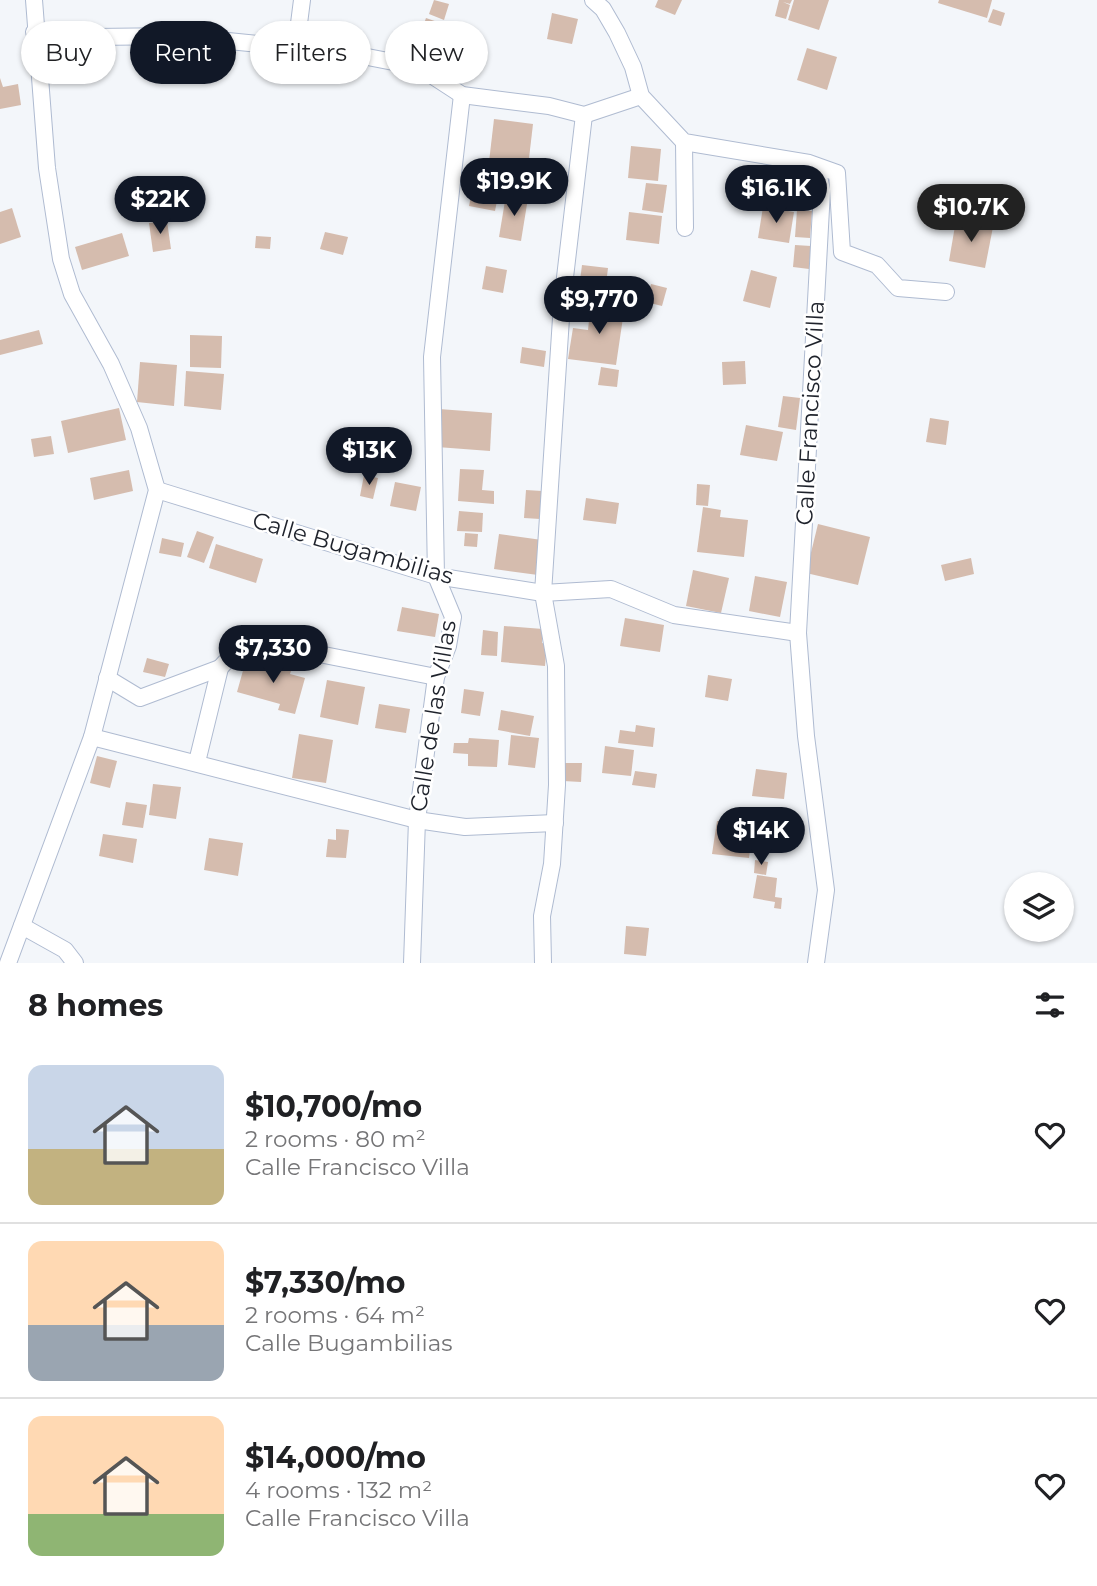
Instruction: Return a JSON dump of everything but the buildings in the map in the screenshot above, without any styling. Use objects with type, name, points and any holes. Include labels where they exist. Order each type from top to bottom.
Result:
[{"type":"street","points":[[34,0],[34,21]]},
{"type":"street","points":[[299,21],[302,0]]},
{"type":"street","points":[[593,0],[603,9],[617,33],[633,67],[641,96],[684,142],[809,163],[837,173],[842,252],[877,265],[898,288],[946,292]]},
{"type":"street","points":[[116,37],[179,36],[250,43]]},
{"type":"street","points":[[371,59],[419,67],[462,95],[549,106],[584,115],[641,96]]},
{"type":"street","points":[[8,963],[92,737],[158,489],[139,428],[111,364],[72,294],[61,259],[47,168],[39,84]]},
{"type":"street","name":"Calle de las Villas","points":[[412,963],[417,820],[436,677],[448,646],[453,617],[436,576],[432,358],[462,95]]},
{"type":"street","points":[[543,963],[542,916],[552,864],[555,823],[556,666],[543,593],[562,303],[584,115]]},
{"type":"street","points":[[684,142],[685,229]]},
{"type":"street","name":"Calle Francisco Villa","points":[[816,963],[826,890],[806,736],[798,633],[821,190],[817,168]]},
{"type":"street","name":"Calle Bugambilias","points":[[158,489],[436,576],[543,593],[611,589],[674,615],[798,633]]},
{"type":"street","points":[[107,678],[140,698],[220,668],[238,648],[258,642],[436,677]]},
{"type":"street","points":[[197,762],[220,668]]},
{"type":"street","points":[[92,737],[417,820],[464,827],[555,823]]},
{"type":"street","points":[[22,926],[65,950],[75,963]]}]
